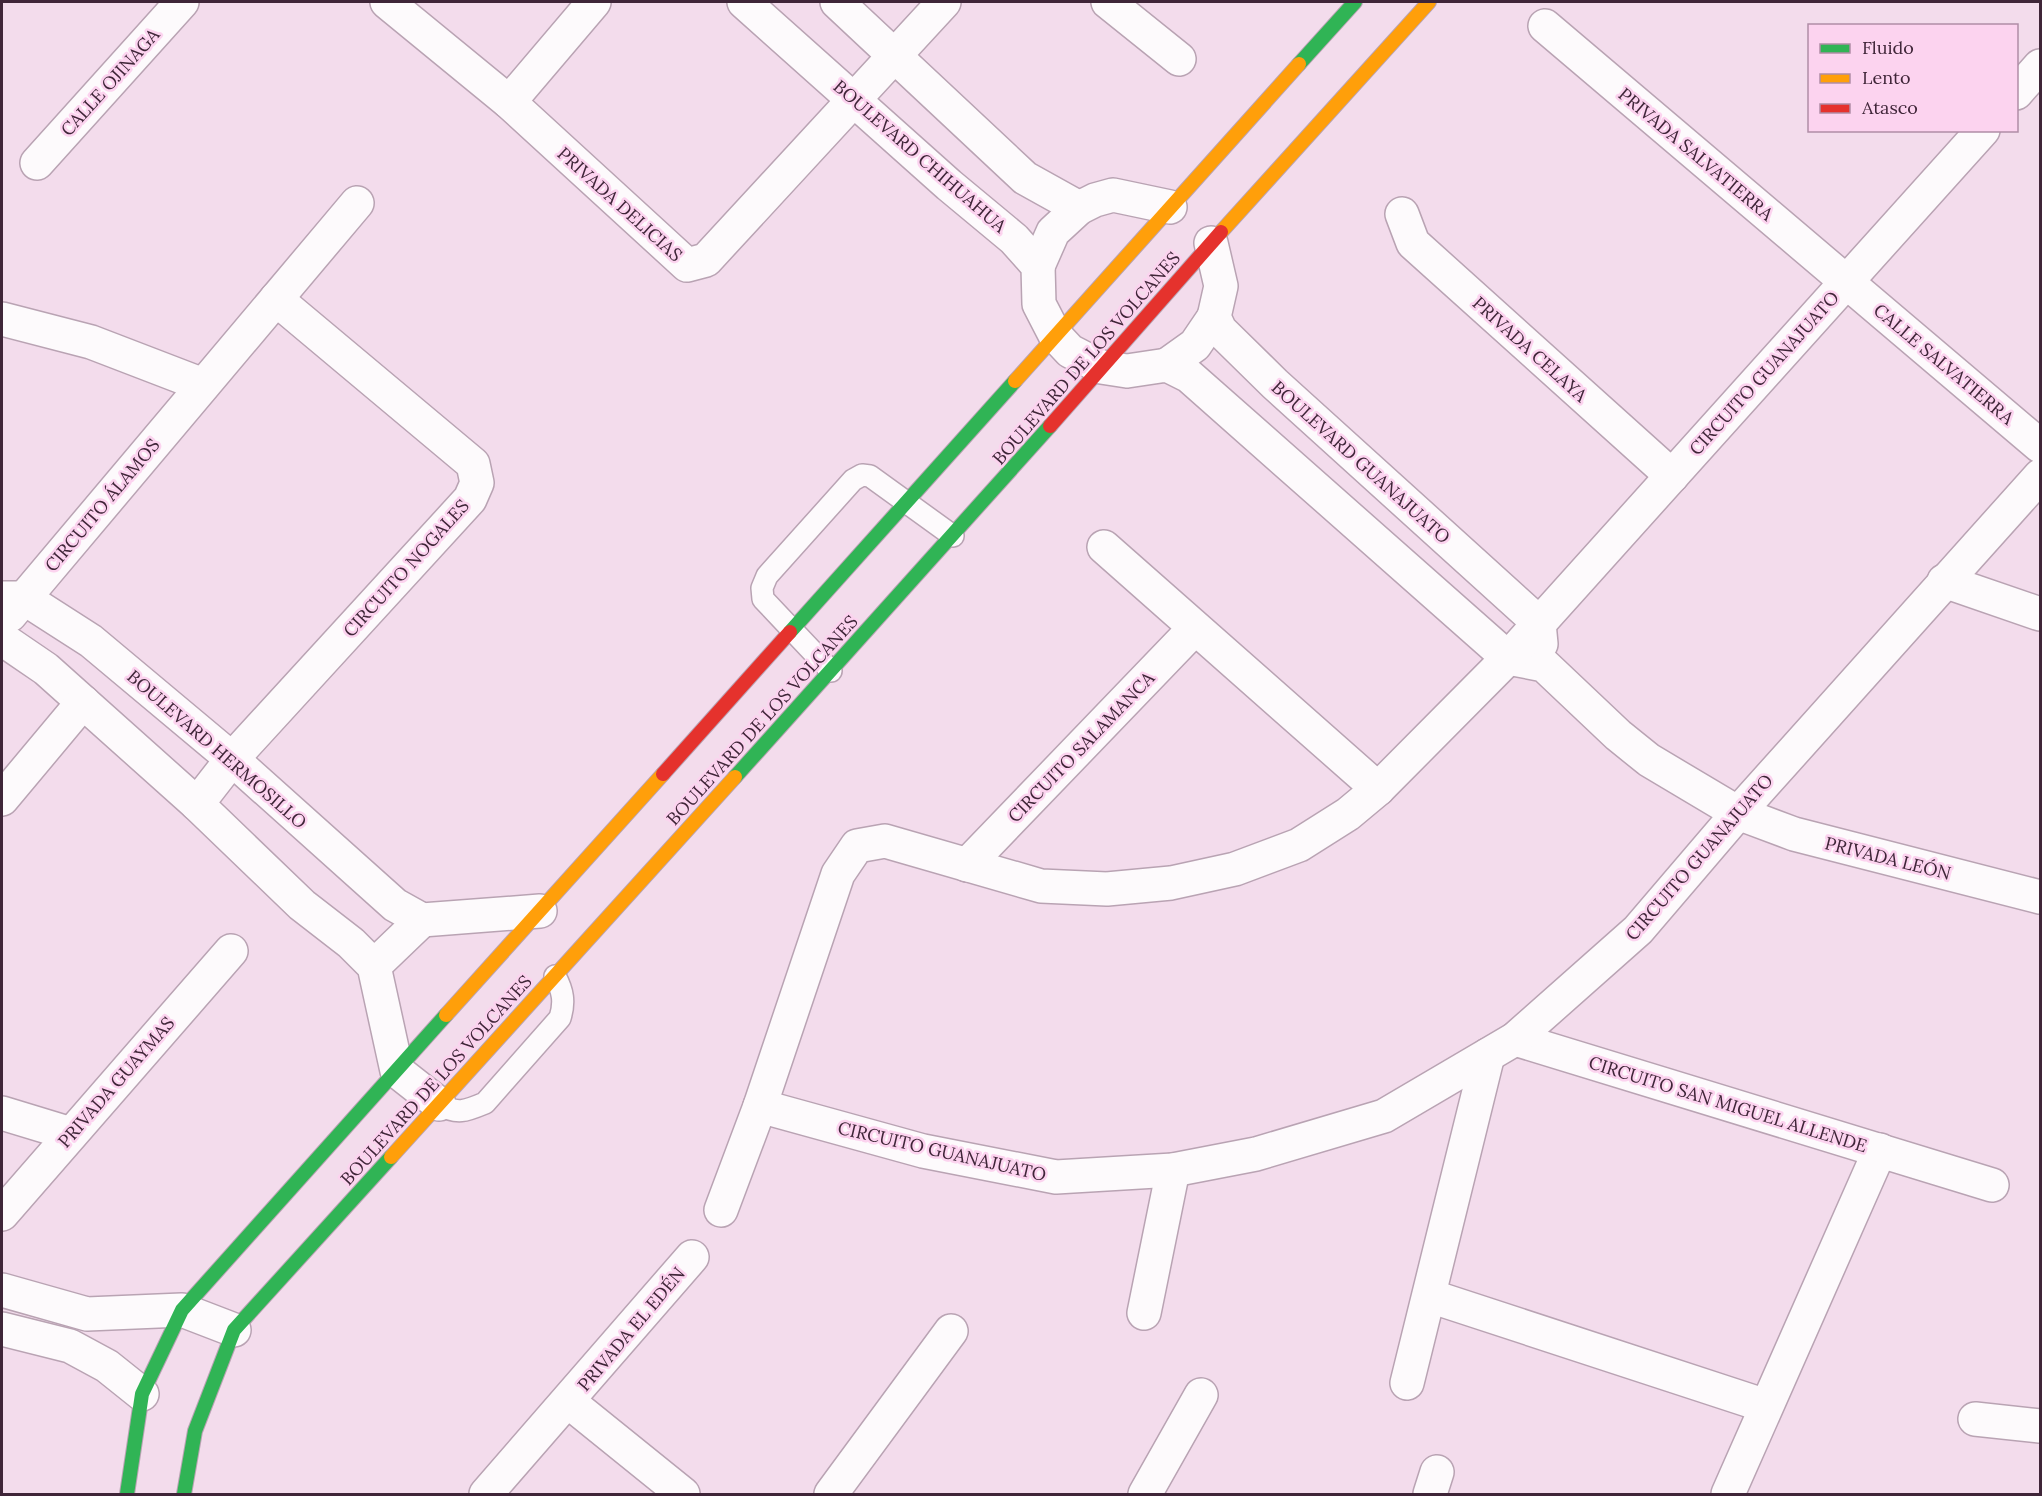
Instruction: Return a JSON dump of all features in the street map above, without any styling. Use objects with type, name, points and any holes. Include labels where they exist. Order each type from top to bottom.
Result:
[{"type":"street","name":"CALLE OJINAGA","points":[[37,163],[182,2]]},
{"type":"street","name":"PRIVADA DELICIAS","points":[[387,2],[509,102],[687,265],[706,260],[855,100]]},
{"type":"street","points":[[509,102],[594,2]]},
{"type":"street","name":"BOULEVARD CHIHUAHUA","points":[[744,2],[949,185],[1014,239],[1038,266]]},
{"type":"street","points":[[837,2],[1025,178],[1079,208]]},
{"type":"street","points":[[855,100],[944,2]]},
{"type":"street","points":[[1108,2],[1179,59]]},
{"type":"street","name":"BOULEVARD DE LOS VOLCANES","points":[[127,1494],[142,1394],[182,1310],[793,630],[905,501],[1355,2]]},
{"type":"street","name":"BOULEVARD DE LOS VOLCANES","points":[[184,1494],[184,1479],[197,1419],[234,1330],[953,536],[1211,243],[1429,2]]},
{"type":"street","name":"PRIVADA SALVATIERRA","points":[[1545,26],[1847,281]]},
{"type":"street","points":[[2018,91],[2040,66]]},
{"type":"street","name":"CIRCUITO GUANAJUATO","points":[[1981,132],[1508,658],[1378,789],[1348,814],[1299,845],[1235,869],[1172,883],[1107,889],[1041,886],[885,841],[857,846],[838,873],[760,1106],[923,1151],[1056,1178],[1173,1170],[1256,1154],[1384,1116],[1501,1047],[1638,930],[1738,813],[2040,476]]},
{"type":"street","points":[[1170,207],[1113,195],[1079,208],[1053,232],[1038,266],[1039,304],[1055,335],[1070,351],[1101,367],[1127,371],[1167,364],[1195,345],[1214,317],[1221,286],[1211,243]]},
{"type":"street","name":"CIRCUITO ÁLAMOS","points":[[2,625],[13,598],[204,385],[357,204]]},
{"type":"street","name":"PRIVADA CELAYA","points":[[1402,214],[1413,243],[1671,476]]},
{"type":"street","name":"CALLE SALVATIERRA","points":[[1847,281],[2040,446]]},
{"type":"street","name":"CIRCUITO NOGALES","points":[[197,804],[232,759],[470,499],[477,483],[473,464],[276,299]]},
{"type":"street","name":"BOULEVARD GUANAJUATO","points":[[1214,317],[1220,330],[1275,384],[1539,623]]},
{"type":"street","points":[[2,319],[91,342],[204,385]]},
{"type":"street","points":[[1167,364],[1189,376],[1508,658],[1544,665],[1618,735],[1649,760],[1738,813]]},
{"type":"street","points":[[1104,547],[1194,629],[1378,789]]},
{"type":"street","points":[[1944,581],[2040,614]]},
{"type":"street","name":"BOULEVARD HERMOSILLO","points":[[13,598],[91,640],[232,759],[395,905],[422,920]]},
{"type":"street","points":[[1539,623],[1544,665]]},
{"type":"street","name":"CIRCUITO SALAMANCA","points":[[967,865],[1194,629]]},
{"type":"street","points":[[2,639],[45,669],[83,702],[197,804],[302,905],[351,943],[374,966],[397,1071],[439,1104]]},
{"type":"street","points":[[2,799],[83,702]]},
{"type":"street","name":"PRIVADA LEÓN","points":[[1738,813],[1794,834],[2040,897]]},
{"type":"street","points":[[374,966],[422,920],[540,911]]},
{"type":"street","name":"PRIVADA GUAYMAS","points":[[2,1214],[231,951]]},
{"type":"street","points":[[1407,1383],[1501,1047]]},
{"type":"street","name":"CIRCUITO SAN MIGUEL ALLENDE","points":[[1501,1047],[1880,1150],[1728,1494]]},
{"type":"street","points":[[721,1210],[760,1106]]},
{"type":"street","points":[[2,1113],[71,1134]]},
{"type":"street","points":[[1880,1150],[1992,1185]]},
{"type":"street","points":[[1144,1313],[1173,1170]]},
{"type":"street","name":"PRIVADA EL EDÉN","points":[[486,1494],[569,1402],[692,1257]]},
{"type":"street","points":[[2,1290],[87,1314],[182,1310],[234,1330]]},
{"type":"street","points":[[1430,1296],[1766,1406]]},
{"type":"street","points":[[2,1329],[70,1346],[107,1366],[142,1394]]},
{"type":"street","points":[[831,1494],[951,1331]]},
{"type":"street","points":[[1145,1494],[1201,1395]]},
{"type":"street","points":[[569,1402],[683,1494]]},
{"type":"street","points":[[1975,1419],[2040,1426]]},
{"type":"lane","points":[[831,670],[763,599],[762,588],[767,576],[853,480],[862,475],[870,476],[953,536]]},
{"type":"lane","points":[[439,1104],[452,1112],[485,1103],[560,1018],[563,1007],[562,989],[555,976]]},
{"type":"traffic: fast","points":[[1299,64],[1355,2]]},
{"type":"traffic: fast","points":[[790,632],[1015,381]]},
{"type":"traffic: fast","points":[[735,777],[1050,426]]},
{"type":"traffic: fast","points":[[127,1494],[142,1394],[182,1310],[446,1015]]},
{"type":"traffic: fast","points":[[184,1494],[195,1431],[234,1330],[391,1157]]},
{"type":"traffic: slow","points":[[1221,232],[1429,2]]},
{"type":"traffic: slow","points":[[1015,381],[1299,64]]},
{"type":"traffic: slow","points":[[446,1015],[663,774]]},
{"type":"traffic: slow","points":[[391,1157],[735,777]]},
{"type":"traffic: jam","points":[[1050,426],[1221,232]]},
{"type":"traffic: jam","points":[[663,774],[790,632]]}]
